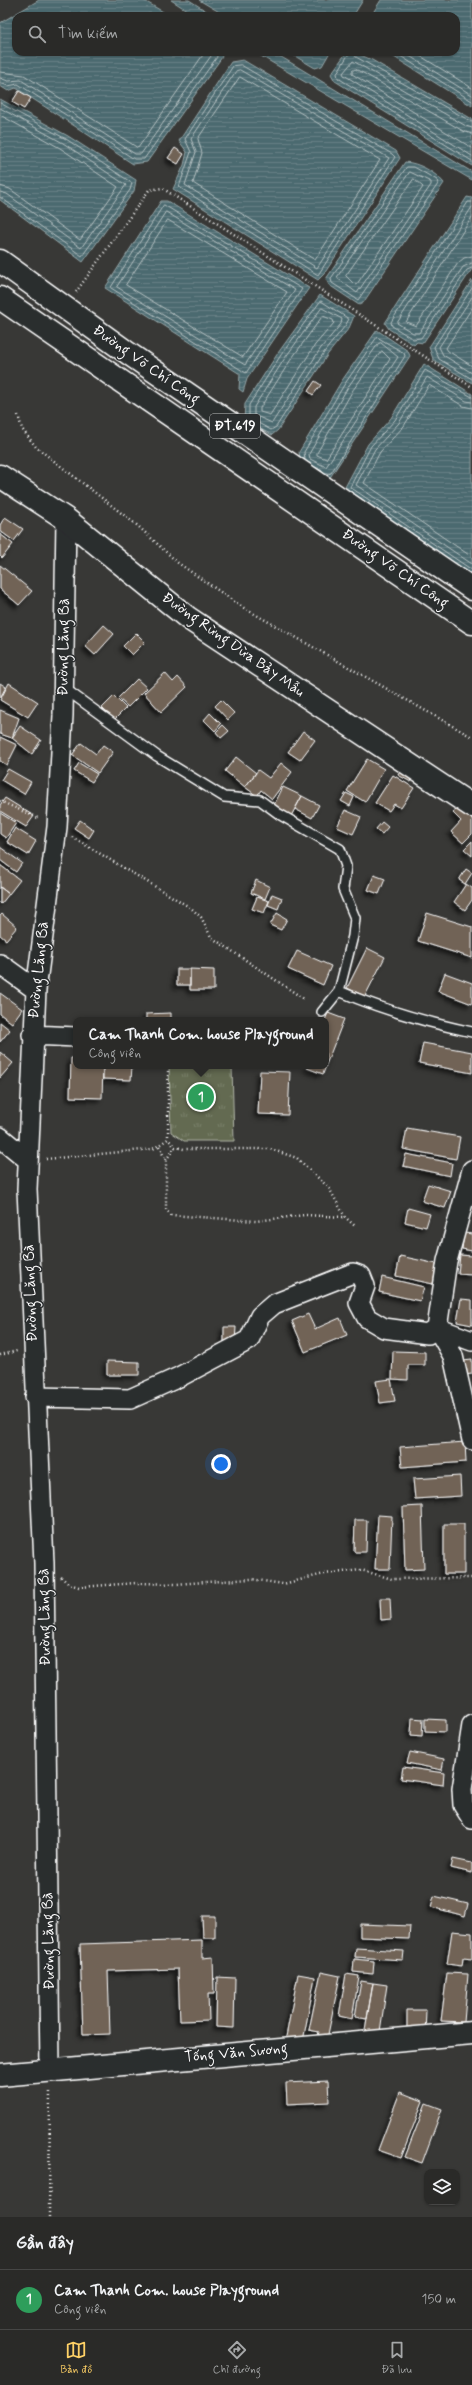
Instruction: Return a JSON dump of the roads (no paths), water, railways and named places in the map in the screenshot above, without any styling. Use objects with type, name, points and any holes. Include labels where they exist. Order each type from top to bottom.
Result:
[{"type":"main road","name":"Đường Võ Chí Công","points":[[0,261],[472,589]]},
{"type":"main road","name":"Đường Võ Chí Công","points":[[0,298],[472,623]]},
{"type":"main road","name":"Đường Rừng Dừa Bảy Mẫu","points":[[0,476],[66,519],[188,618],[472,806]]},
{"type":"main road","name":"Tống Văn Sương","points":[[0,2075],[50,2069],[472,2033]]},
{"type":"street","name":"Đường Lăng Bà","points":[[50,2069],[44,1563],[35,1397],[27,1189],[32,1035],[56,827],[63,715],[62,687],[66,519]]},
{"type":"street","points":[[0,964],[36,990]]},
{"type":"street","points":[[32,1035],[73,1037]]},
{"type":"street","points":[[0,1137],[28,1160]]},
{"type":"street","points":[[472,1170],[447,1261],[437,1328],[453,1356],[472,1440]]},
{"type":"street","points":[[35,1397],[130,1399],[179,1377],[249,1340],[260,1316],[274,1304],[353,1272],[361,1276],[365,1286],[359,1303],[367,1318],[384,1328],[428,1334],[437,1328]]},
{"type":"street","points":[[437,1328],[472,1341]]},
{"type":"street","points":[[472,1725],[462,1789],[463,1805],[472,1819]]},
{"type":"lane","points":[[62,687],[157,756],[224,797],[260,800],[278,814],[340,849],[346,866],[343,890],[355,918],[353,936],[339,991],[322,1012]]},
{"type":"lane","points":[[339,991],[376,1007],[419,1021],[472,1032]]},
{"type":"water","points":[[39,0],[143,0],[163,12],[19,12]]},
{"type":"water","points":[[171,0],[189,0],[208,12],[190,12]]},
{"type":"water","points":[[199,0],[363,0],[356,12],[219,12]]},
{"type":"water","points":[[381,0],[472,0],[472,106],[392,56],[460,56],[460,12],[374,12]]},
{"type":"water","points":[[12,16],[12,56],[222,57],[147,162],[133,164],[16,88],[8,91],[0,86],[0,23]]},
{"type":"water","points":[[261,56],[280,56],[472,172],[472,180]]},
{"type":"water","points":[[295,56],[328,56],[322,66],[315,68]]},
{"type":"water","points":[[344,56],[363,56],[472,119],[472,166],[335,81],[331,74]]},
{"type":"water","points":[[243,60],[396,151],[400,158],[324,274],[318,280],[173,189],[184,165],[187,152],[179,141],[231,62]]},
{"type":"water","points":[[0,99],[68,136],[136,180],[134,191],[83,262],[0,200]]},
{"type":"water","points":[[405,162],[416,164],[426,169],[436,175],[444,183],[363,303],[359,305],[329,285],[326,279]]},
{"type":"water","points":[[467,197],[472,198],[472,269],[423,343],[417,342],[414,345],[389,329],[385,323]]},
{"type":"water","points":[[161,201],[167,201],[309,288],[247,379],[243,392],[239,389],[240,374],[105,288]]},
{"type":"water","points":[[472,280],[472,383],[433,359],[429,347]]},
{"type":"water","points":[[320,295],[354,316],[349,328],[328,354],[278,430],[272,435],[244,420],[245,404],[278,353]]},
{"type":"water","points":[[377,330],[408,351],[410,356],[329,479],[301,464],[299,452],[341,382]]},
{"type":"water","points":[[424,364],[472,394],[472,575],[344,489],[368,444],[391,418]]},
{"type":"place","name":"Cam Thanh Com. house Playground","points":[[201,1097]]}]
